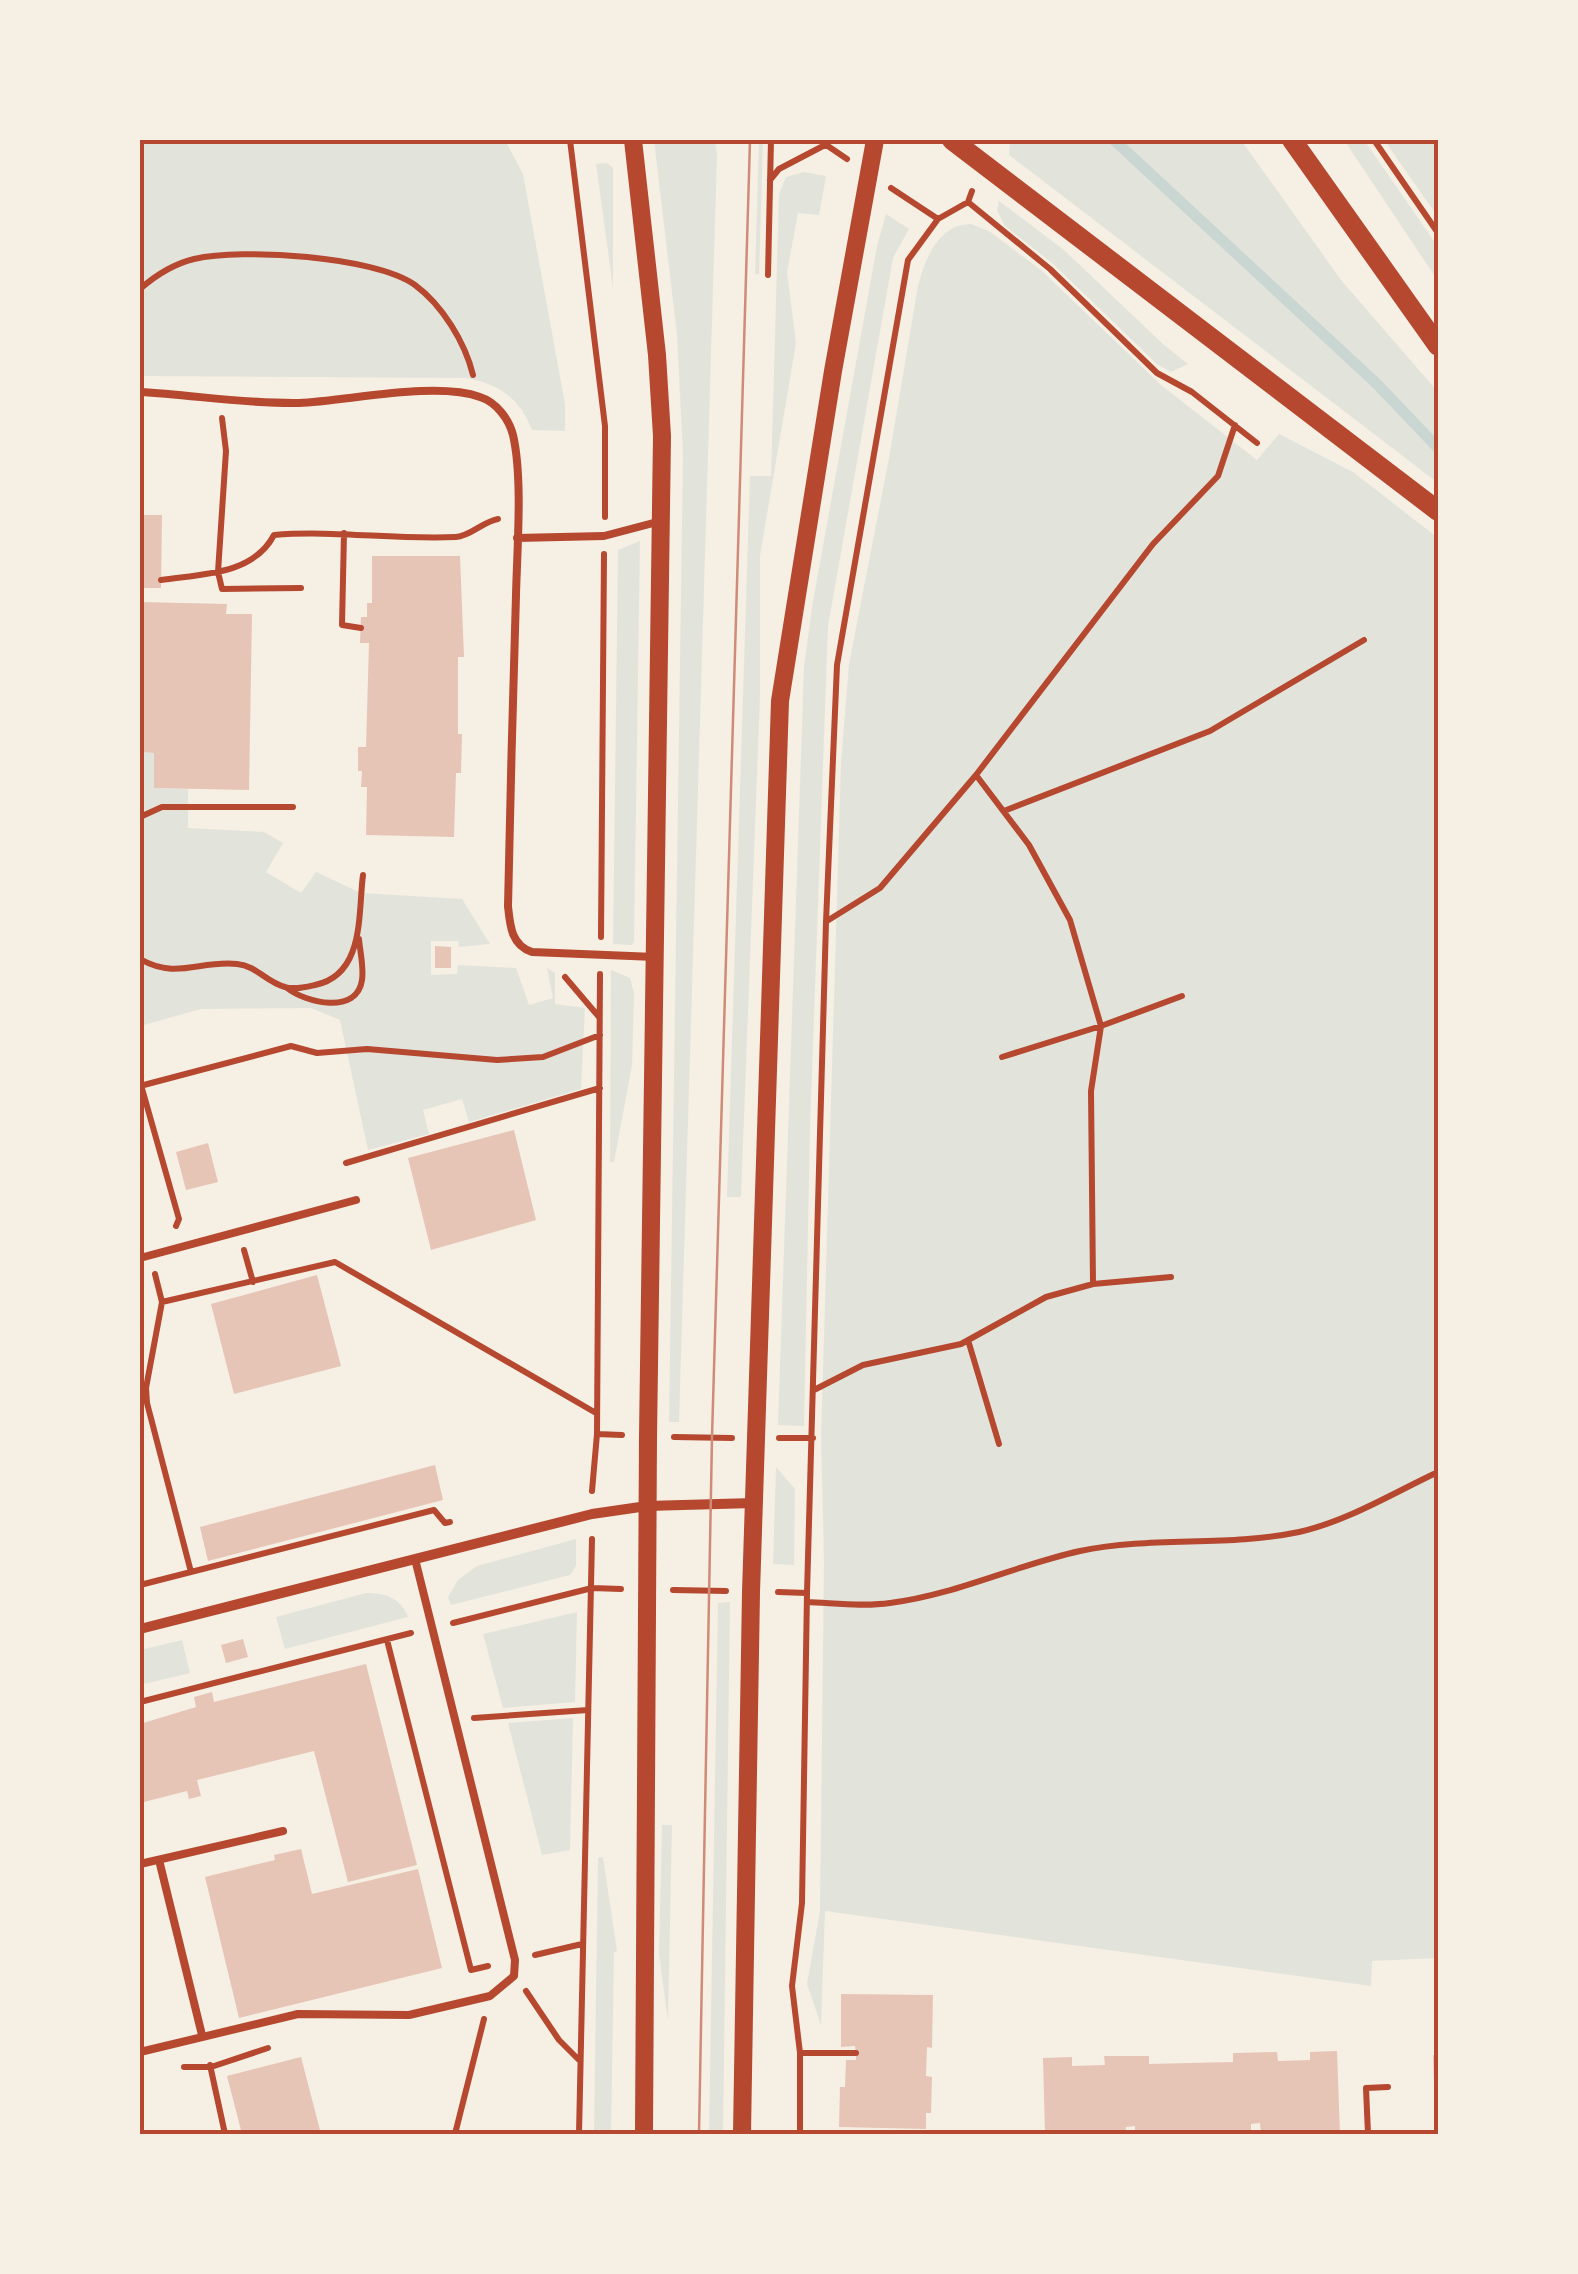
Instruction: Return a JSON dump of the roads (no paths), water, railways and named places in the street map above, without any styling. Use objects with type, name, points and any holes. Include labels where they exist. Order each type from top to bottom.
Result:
[{"type":"main road","points":[[952,140],[1438,511]]},
{"type":"main road","points":[[1292,140],[1438,346]]},
{"type":"street","points":[[633,140],[662,436],[647,1506],[644,2134]]},
{"type":"street","points":[[742,2134],[751,1592],[780,701],[875,140]]},
{"type":"street","points":[[140,1629],[556,1522],[647,1506],[754,1503]]},
{"type":"lane","points":[[140,392],[189,395],[220,402],[303,402],[446,392],[478,396],[496,407],[510,425],[515,452],[518,538],[509,880],[512,932],[523,949],[540,953],[655,958]]},
{"type":"lane","points":[[518,538],[604,536],[662,521]]},
{"type":"lane","points":[[140,1258],[356,1200]]},
{"type":"lane","points":[[140,2052],[298,2014],[409,2015],[490,1996],[514,1976],[515,1960],[415,1559]]},
{"type":"lane","points":[[140,1864],[283,1831]]},
{"type":"lane","points":[[160,1860],[202,2035]]},
{"type":"waterway","points":[[1114,140],[1377,384],[1438,448]]},
{"type":"tram line","points":[[699,2134],[712,1437],[750,140]]}]
